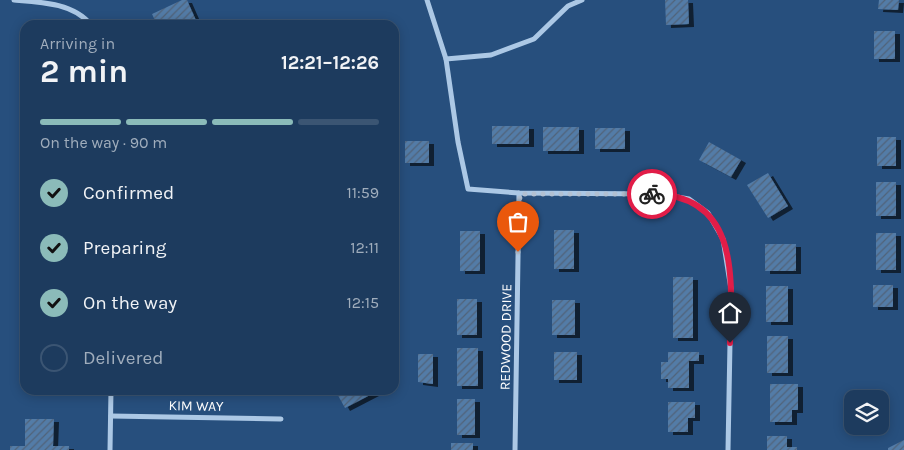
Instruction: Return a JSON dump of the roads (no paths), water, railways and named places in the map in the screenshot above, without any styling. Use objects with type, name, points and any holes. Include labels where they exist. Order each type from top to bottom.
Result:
[{"type":"street","points":[[14,0],[66,7],[87,20]]},
{"type":"street","points":[[427,0],[446,59],[458,142],[468,189],[520,194],[659,194],[689,199],[708,213],[723,239],[732,289],[728,450]]},
{"type":"street","points":[[446,59],[491,55],[534,39],[568,6],[582,0]]},
{"type":"street","name":"REDWOOD DRIVE","points":[[515,450],[520,194]]},
{"type":"street","points":[[110,450],[111,395]]},
{"type":"street","name":"KIM WAY","points":[[111,416],[281,419]]}]
